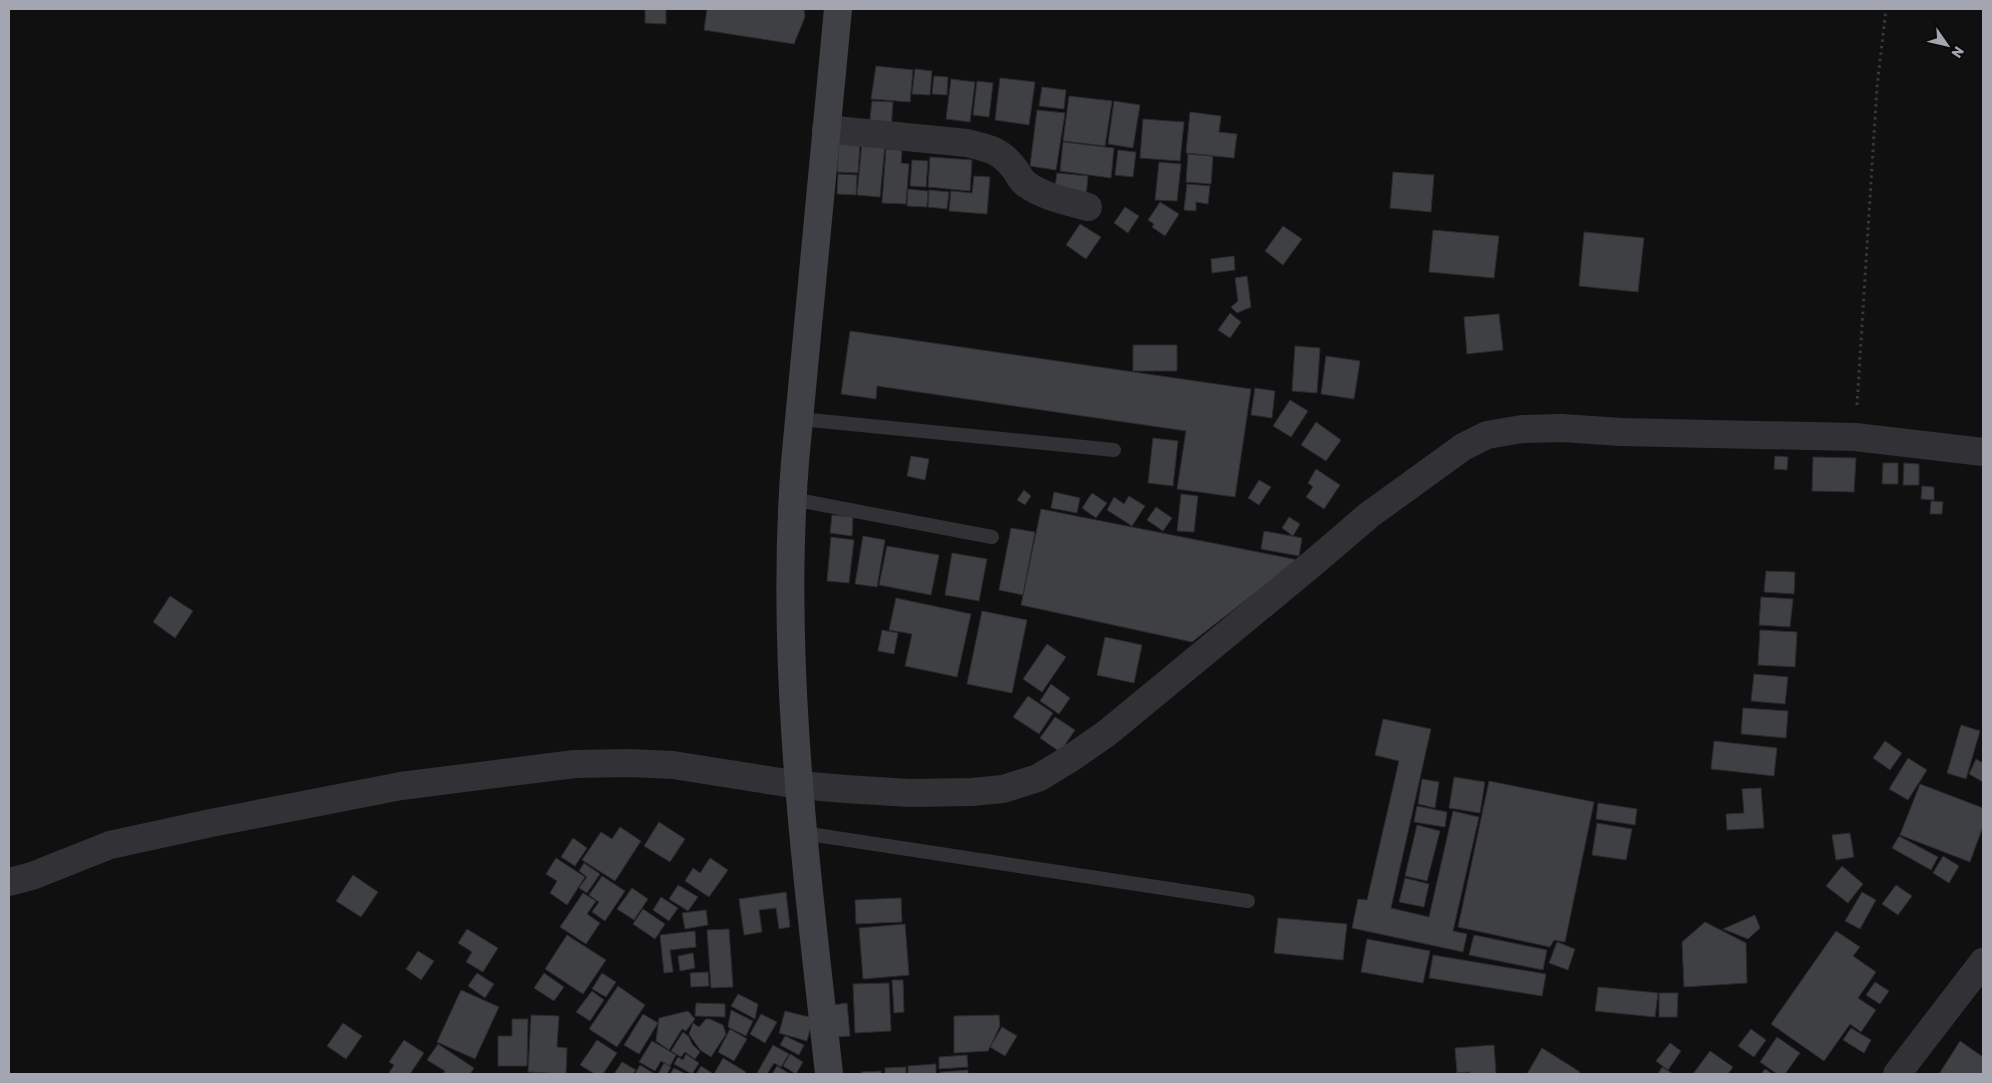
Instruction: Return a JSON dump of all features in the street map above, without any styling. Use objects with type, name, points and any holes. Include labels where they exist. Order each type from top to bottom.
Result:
[{"type":"main road","points":[[829,1074],[802,833],[791,641],[792,499],[838,9]]},
{"type":"street","points":[[826,129],[989,148],[998,152],[1014,168],[1023,182],[1040,194],[1088,207]]},
{"type":"street","points":[[9,882],[32,876],[110,845],[211,823],[401,786],[575,764],[629,763],[673,765],[799,785],[910,793],[972,792],[1003,789],[1038,778],[1107,733],[1305,570],[1368,515],[1463,447],[1487,435],[1522,429],[1562,428],[1621,432],[1855,437],[1983,452]]},
{"type":"street","points":[[1897,1074],[1983,962]]},
{"type":"lane","points":[[800,419],[1114,450]]},
{"type":"lane","points":[[792,499],[992,537]]},
{"type":"lane","points":[[802,833],[1248,901]]},
{"type":"path","points":[[1855,437],[1877,87],[1886,9]]},
{"type":"building","points":[[645,9],[666,9],[666,24],[645,23]]},
{"type":"building","points":[[707,9],[804,9],[805,17],[794,44],[704,30]]},
{"type":"building","points":[[876,66],[913,70],[910,102],[871,99]]},
{"type":"building","points":[[915,69],[932,71],[930,95],[912,94]]},
{"type":"building","points":[[934,76],[948,77],[947,95],[932,94]]},
{"type":"building","points":[[1000,78],[1035,82],[1029,125],[995,120]]},
{"type":"building","points":[[951,79],[975,82],[970,122],[946,119]]},
{"type":"building","points":[[977,81],[993,83],[989,117],[973,115]]},
{"type":"building","points":[[1042,87],[1066,90],[1064,109],[1039,106]]},
{"type":"building","points":[[1069,96],[1112,101],[1105,146],[1063,141]]},
{"type":"building","points":[[872,101],[893,102],[891,130],[869,128]]},
{"type":"building","points":[[1114,101],[1140,105],[1133,148],[1108,144]]},
{"type":"building","points":[[1037,110],[1065,113],[1056,170],[1030,166]]},
{"type":"building","points":[[1190,112],[1221,116],[1219,132],[1237,134],[1234,158],[1186,153]]},
{"type":"building","points":[[1143,119],[1184,122],[1180,161],[1140,158]]},
{"type":"building","points":[[1063,142],[1114,148],[1111,178],[1060,171]]},
{"type":"building","points":[[839,143],[860,144],[858,173],[837,172]]},
{"type":"building","points":[[862,143],[885,145],[880,197],[857,195]]},
{"type":"building","points":[[886,149],[902,150],[901,163],[909,164],[906,204],[882,203]]},
{"type":"building","points":[[1118,150],[1136,152],[1133,177],[1115,175]]},
{"type":"building","points":[[1188,154],[1213,156],[1211,184],[1186,182]]},
{"type":"building","points":[[930,157],[972,160],[970,191],[928,187]]},
{"type":"building","points":[[912,160],[928,161],[926,187],[910,186]]},
{"type":"building","points":[[1159,162],[1181,164],[1177,201],[1155,200]]},
{"type":"building","points":[[1393,172],[1434,175],[1431,212],[1390,208]]},
{"type":"building","points":[[1057,173],[1088,176],[1086,197],[1054,193]]},
{"type":"building","points":[[838,174],[857,175],[856,195],[837,194]]},
{"type":"building","points":[[974,176],[990,177],[987,214],[949,211],[951,191],[972,193]]},
{"type":"building","points":[[1187,184],[1210,186],[1208,204],[1196,202],[1196,211],[1184,210]]},
{"type":"building","points":[[908,189],[928,191],[927,207],[907,206]]},
{"type":"building","points":[[929,190],[949,192],[947,209],[928,207]]},
{"type":"building","points":[[1160,202],[1179,214],[1165,236],[1152,227],[1154,224],[1148,220]]},
{"type":"building","points":[[1125,207],[1139,216],[1128,233],[1114,223]]},
{"type":"building","points":[[1080,224],[1101,237],[1086,259],[1066,245]]},
{"type":"building","points":[[1283,226],[1302,239],[1283,265],[1265,251]]},
{"type":"building","points":[[1433,230],[1499,236],[1494,278],[1429,272]]},
{"type":"building","points":[[1584,232],[1644,238],[1638,292],[1579,286]]},
{"type":"building","points":[[1234,256],[1235,270],[1212,273],[1211,259]]},
{"type":"building","points":[[1247,276],[1251,307],[1237,313],[1231,307],[1238,301],[1235,278]]},
{"type":"building","points":[[1230,313],[1241,322],[1230,338],[1218,330]]},
{"type":"building","points":[[1499,314],[1503,350],[1467,354],[1464,317]]},
{"type":"building","points":[[850,331],[1251,389],[1235,497],[1177,489],[1186,431],[877,386],[876,399],[841,394]]},
{"type":"building","points":[[1133,345],[1177,345],[1177,371],[1133,371]]},
{"type":"building","points":[[1295,346],[1320,348],[1317,393],[1292,391]]},
{"type":"building","points":[[1326,356],[1360,361],[1354,399],[1321,394]]},
{"type":"building","points":[[1255,388],[1275,391],[1272,418],[1251,415]]},
{"type":"building","points":[[1290,400],[1308,411],[1291,437],[1273,426]]},
{"type":"building","points":[[1316,422],[1341,440],[1326,461],[1301,445]]},
{"type":"building","points":[[1153,438],[1178,441],[1173,486],[1148,483]]},
{"type":"building","points":[[911,456],[929,459],[925,480],[907,476]]},
{"type":"building","points":[[1775,456],[1788,457],[1787,470],[1774,469]]},
{"type":"building","points":[[1813,457],[1856,458],[1854,492],[1812,491]]},
{"type":"building","points":[[1883,463],[1898,463],[1898,484],[1882,484]]},
{"type":"building","points":[[1904,463],[1919,464],[1919,485],[1903,485]]},
{"type":"building","points":[[1316,469],[1340,485],[1324,509],[1306,497],[1313,487],[1308,483]]},
{"type":"building","points":[[1259,480],[1271,487],[1259,505],[1248,498]]},
{"type":"building","points":[[1922,486],[1934,487],[1934,500],[1921,499]]},
{"type":"building","points":[[1024,490],[1031,496],[1025,505],[1017,500]]},
{"type":"building","points":[[1054,492],[1080,498],[1077,513],[1051,508]]},
{"type":"building","points":[[1092,493],[1107,503],[1096,518],[1082,508]]},
{"type":"building","points":[[1181,494],[1198,496],[1194,532],[1177,531]]},
{"type":"building","points":[[1129,496],[1145,506],[1132,526],[1107,510],[1114,497],[1124,504]]},
{"type":"building","points":[[1931,501],[1943,502],[1942,514],[1930,514]]},
{"type":"building","points":[[1156,507],[1172,518],[1163,531],[1147,520]]},
{"type":"building","points":[[1041,509],[1298,560],[1192,642],[1021,605]]},
{"type":"building","points":[[832,515],[853,517],[852,536],[830,533]]},
{"type":"building","points":[[1289,517],[1300,524],[1293,536],[1282,528]]},
{"type":"building","points":[[1011,528],[1035,532],[1023,595],[999,590]]},
{"type":"building","points":[[1264,531],[1302,538],[1299,556],[1261,549]]},
{"type":"building","points":[[863,536],[885,540],[877,587],[855,584]]},
{"type":"building","points":[[831,537],[854,540],[849,583],[827,581]]},
{"type":"building","points":[[887,546],[939,555],[931,595],[879,585]]},
{"type":"building","points":[[952,553],[987,559],[979,601],[945,595]]},
{"type":"building","points":[[1766,571],[1795,572],[1794,594],[1764,592]]},
{"type":"building","points":[[170,596],[193,611],[175,638],[153,622]]},
{"type":"building","points":[[1761,597],[1793,599],[1790,627],[1759,625]]},
{"type":"building","points":[[896,598],[971,614],[957,677],[905,666],[912,634],[889,630]]},
{"type":"building","points":[[982,611],[1027,620],[1012,693],[967,684]]},
{"type":"building","points":[[882,630],[898,633],[894,654],[878,651]]},
{"type":"building","points":[[1760,630],[1797,632],[1795,667],[1758,665]]},
{"type":"building","points":[[1105,637],[1142,645],[1134,683],[1097,675]]},
{"type":"building","points":[[1047,644],[1066,657],[1042,692],[1023,679]]},
{"type":"building","points":[[1754,674],[1788,677],[1785,704],[1751,701]]},
{"type":"building","points":[[1051,684],[1070,698],[1059,714],[1040,701]]},
{"type":"building","points":[[1028,696],[1053,713],[1039,734],[1013,717]]},
{"type":"building","points":[[1743,708],[1788,711],[1786,738],[1741,734]]},
{"type":"building","points":[[1055,717],[1075,730],[1060,752],[1040,738]]},
{"type":"building","points":[[1383,719],[1431,729],[1391,908],[1429,917],[1453,811],[1479,817],[1453,931],[1467,934],[1463,952],[1352,928],[1358,899],[1367,900],[1399,761],[1375,755]]},
{"type":"building","points":[[1961,725],[1980,731],[1966,779],[1947,773]]},
{"type":"building","points":[[1714,741],[1777,748],[1774,776],[1711,769]]},
{"type":"building","points":[[1885,741],[1902,753],[1890,770],[1873,758]]},
{"type":"building","points":[[1908,758],[1927,770],[1908,800],[1889,789]]},
{"type":"building","points":[[1976,759],[1983,763],[1983,782],[1969,774]]},
{"type":"building","points":[[1454,777],[1485,782],[1480,813],[1449,808]]},
{"type":"building","points":[[1422,779],[1439,782],[1435,808],[1418,804]]},
{"type":"building","points":[[1489,781],[1594,802],[1565,942],[1554,940],[1550,947],[1458,927]]},
{"type":"building","points":[[1920,784],[1983,808],[1983,826],[1970,862],[1900,835]]},
{"type":"building","points":[[1761,788],[1764,828],[1727,830],[1726,814],[1744,813],[1742,789]]},
{"type":"building","points":[[1598,803],[1637,809],[1635,825],[1596,819]]},
{"type":"building","points":[[1417,806],[1447,812],[1445,827],[1414,822]]},
{"type":"building","points":[[659,822],[685,839],[670,862],[644,846]]},
{"type":"building","points":[[1597,823],[1632,829],[1626,860],[1592,855]]},
{"type":"building","points":[[1417,825],[1440,831],[1427,881],[1405,876]]},
{"type":"building","points":[[620,827],[641,841],[615,881],[582,860],[601,832],[612,839]]},
{"type":"building","points":[[1850,833],[1854,857],[1836,860],[1832,835]]},
{"type":"building","points":[[1899,836],[1938,857],[1931,870],[1892,848]]},
{"type":"building","points":[[573,838],[587,848],[575,866],[561,857]]},
{"type":"building","points":[[1943,856],[1959,866],[1949,883],[1933,873]]},
{"type":"building","points":[[556,858],[585,877],[567,905],[550,893],[557,881],[546,874]]},
{"type":"building","points":[[710,858],[728,870],[709,897],[685,881],[693,868],[700,873]]},
{"type":"building","points":[[584,863],[600,874],[587,893],[579,888],[587,877],[579,871]]},
{"type":"building","points":[[1842,866],[1863,884],[1848,903],[1826,886]]},
{"type":"building","points":[[353,875],[378,892],[361,917],[336,901]]},
{"type":"building","points":[[602,876],[625,891],[605,921],[592,912],[599,902],[589,895]]},
{"type":"building","points":[[1405,878],[1429,884],[1424,907],[1399,902]]},
{"type":"building","points":[[678,885],[698,897],[688,911],[669,899]]},
{"type":"building","points":[[1896,885],[1912,896],[1898,915],[1882,904]]},
{"type":"building","points":[[632,888],[648,899],[634,920],[617,909]]},
{"type":"building","points":[[786,892],[790,927],[779,929],[776,908],[759,910],[762,932],[744,935],[739,899]]},
{"type":"building","points":[[1862,892],[1876,900],[1860,929],[1845,921]]},
{"type":"building","points":[[583,893],[596,901],[587,914],[600,923],[586,944],[560,927]]},
{"type":"building","points":[[661,897],[678,908],[669,921],[653,910]]},
{"type":"building","points":[[901,898],[902,922],[856,924],[855,900]]},
{"type":"building","points":[[643,909],[665,924],[655,939],[633,924]]},
{"type":"building","points":[[706,910],[708,925],[685,929],[682,913]]},
{"type":"building","points":[[1755,915],[1760,928],[1748,939],[1723,929]]},
{"type":"building","points":[[1278,918],[1347,924],[1343,960],[1274,953]]},
{"type":"building","points":[[1705,922],[1746,943],[1747,983],[1684,987],[1682,942]]},
{"type":"building","points":[[905,924],[909,975],[863,979],[859,928]]},
{"type":"building","points":[[467,929],[498,948],[483,972],[466,962],[472,952],[458,943]]},
{"type":"building","points":[[729,929],[733,987],[711,988],[707,930]]},
{"type":"building","points":[[695,931],[696,947],[670,950],[673,972],[664,973],[660,935]]},
{"type":"building","points":[[1836,931],[1860,947],[1853,956],[1876,972],[1858,998],[1876,1010],[1861,1032],[1850,1024],[1824,1061],[1771,1024]]},
{"type":"building","points":[[567,935],[606,960],[583,994],[545,969]]},
{"type":"building","points":[[1474,935],[1547,950],[1543,970],[1469,955]]},
{"type":"building","points":[[1367,939],[1430,951],[1423,983],[1361,972]]},
{"type":"building","points":[[1557,942],[1575,949],[1568,970],[1549,963]]},
{"type":"building","points":[[418,951],[434,961],[421,980],[406,969]]},
{"type":"building","points":[[693,953],[695,968],[680,971],[678,956]]},
{"type":"building","points":[[1433,955],[1546,974],[1542,996],[1429,978]]},
{"type":"building","points":[[708,972],[709,986],[691,987],[690,973]]},
{"type":"building","points":[[477,973],[494,984],[485,998],[468,986]]},
{"type":"building","points":[[544,973],[564,987],[554,1001],[534,988]]},
{"type":"building","points":[[602,973],[616,982],[606,997],[592,989]]},
{"type":"building","points":[[892,980],[903,980],[904,1012],[894,1013]]},
{"type":"building","points":[[1875,982],[1889,991],[1880,1004],[1866,995]]},
{"type":"building","points":[[889,983],[891,1031],[855,1033],[853,984]]},
{"type":"building","points":[[618,986],[645,1005],[617,1047],[589,1029]]},
{"type":"building","points":[[1598,987],[1658,993],[1655,1017],[1595,1011]]},
{"type":"building","points":[[461,990],[499,1007],[475,1059],[437,1042]]},
{"type":"building","points":[[592,991],[604,1000],[590,1021],[576,1012]]},
{"type":"building","points":[[1659,993],[1678,993],[1677,1017],[1659,1017]]},
{"type":"building","points":[[738,994],[758,1004],[755,1019],[731,1006]]},
{"type":"building","points":[[696,1003],[725,1004],[725,1017],[695,1016]]},
{"type":"building","points":[[847,1003],[850,1036],[836,1037],[833,1005]]},
{"type":"building","points":[[731,1010],[753,1021],[746,1036],[728,1027]]},
{"type":"building","points":[[688,1011],[695,1019],[686,1031],[682,1029],[669,1050],[656,1041],[659,1018]]},
{"type":"building","points":[[785,1011],[813,1018],[807,1041],[779,1033]]},
{"type":"building","points":[[643,1014],[658,1023],[639,1054],[624,1045]]},
{"type":"building","points":[[761,1014],[777,1022],[765,1043],[750,1034]]},
{"type":"building","points":[[531,1015],[559,1016],[557,1047],[567,1048],[566,1074],[528,1072]]},
{"type":"building","points":[[999,1015],[1000,1026],[988,1051],[954,1053],[954,1016]]},
{"type":"building","points":[[512,1019],[528,1019],[527,1066],[498,1066],[498,1036],[512,1036]]},
{"type":"building","points":[[706,1019],[723,1025],[726,1034],[711,1057],[700,1050],[689,1034],[693,1023],[699,1027]]},
{"type":"building","points":[[343,1023],[362,1036],[346,1059],[327,1046]]},
{"type":"building","points":[[1002,1027],[1017,1036],[1005,1056],[990,1047]]},
{"type":"building","points":[[1851,1028],[1871,1040],[1864,1053],[1843,1040]]},
{"type":"building","points":[[730,1029],[747,1039],[734,1061],[718,1052]]},
{"type":"building","points":[[1751,1029],[1766,1040],[1754,1057],[1738,1046]]},
{"type":"building","points":[[683,1032],[700,1052],[695,1059],[685,1052],[681,1057],[671,1051]]},
{"type":"building","points":[[785,1036],[804,1045],[799,1055],[780,1045]]},
{"type":"building","points":[[1777,1037],[1800,1053],[1785,1074],[1777,1074],[1760,1062]]},
{"type":"building","points":[[404,1040],[424,1053],[410,1074],[389,1073],[394,1065],[389,1062]]},
{"type":"building","points":[[597,1040],[617,1053],[603,1074],[595,1074],[580,1065]]},
{"type":"building","points":[[652,1041],[676,1055],[670,1066],[661,1061],[655,1071],[639,1062]]},
{"type":"building","points":[[1960,1041],[1983,1057],[1983,1074],[1939,1074]]},
{"type":"building","points":[[1670,1043],[1681,1051],[1668,1070],[1656,1061]]},
{"type":"building","points":[[438,1044],[474,1068],[470,1074],[443,1074],[445,1071],[427,1060]]},
{"type":"building","points":[[773,1045],[789,1054],[781,1067],[774,1063],[767,1074],[757,1073]]},
{"type":"building","points":[[1494,1045],[1496,1074],[1457,1073],[1455,1048]]},
{"type":"building","points":[[1542,1048],[1580,1072],[1578,1074],[1527,1074]]},
{"type":"building","points":[[1710,1051],[1733,1067],[1728,1074],[1693,1074]]},
{"type":"building","points":[[686,1054],[699,1063],[692,1074],[674,1064],[678,1057],[683,1060]]},
{"type":"building","points":[[790,1054],[803,1062],[796,1074],[783,1066]]},
{"type":"building","points":[[967,1055],[968,1067],[939,1069],[939,1057]]},
{"type":"building","points":[[723,1058],[746,1072],[744,1074],[714,1074]]},
{"type":"building","points":[[622,1062],[636,1070],[633,1074],[614,1074]]},
{"type":"building","points":[[664,1063],[671,1067],[667,1074],[658,1074]]},
{"type":"building","points":[[936,1064],[936,1074],[908,1074],[908,1066]]},
{"type":"building","points":[[640,1065],[655,1074],[635,1074]]},
{"type":"building","points":[[701,1066],[712,1073],[696,1074]]},
{"type":"building","points":[[777,1066],[790,1074],[772,1074]]},
{"type":"building","points":[[906,1067],[906,1074],[885,1074],[885,1068]]},
{"type":"building","points":[[1662,1067],[1673,1074],[1658,1074]]},
{"type":"building","points":[[674,1068],[686,1074],[670,1074]]},
{"type":"building","points":[[1765,1069],[1773,1074],[1761,1074]]},
{"type":"building","points":[[968,1070],[968,1074],[940,1074],[940,1072]]},
{"type":"building","points":[[881,1071],[881,1074],[861,1074],[861,1072]]}]
